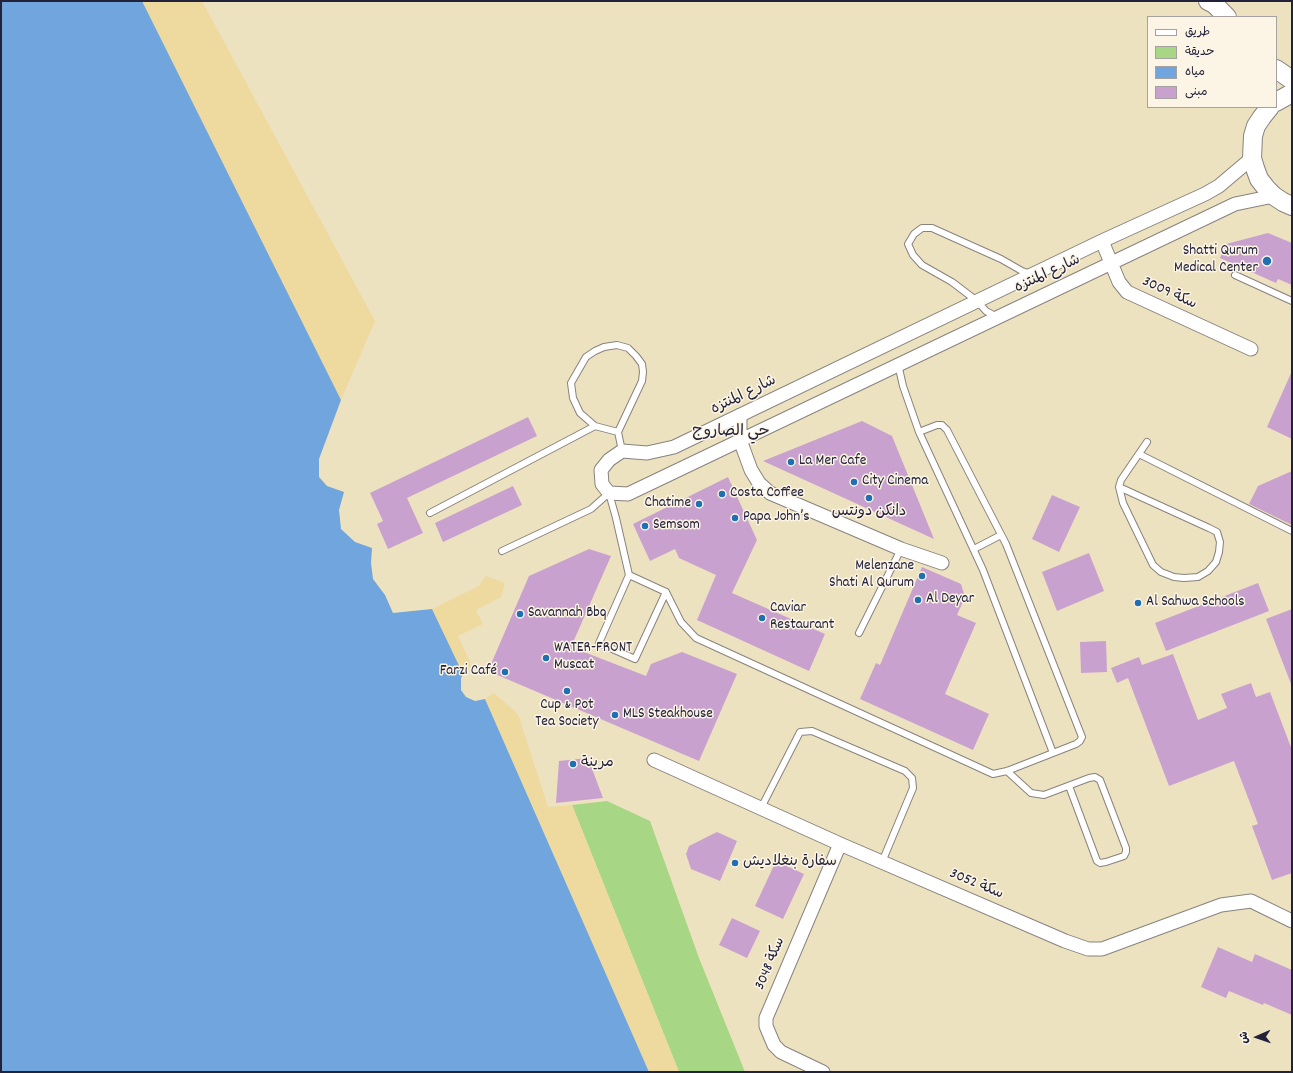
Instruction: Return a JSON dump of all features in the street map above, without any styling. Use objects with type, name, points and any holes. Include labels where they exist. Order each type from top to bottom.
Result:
[{"type":"main road","points":[[1277,70],[1292,80]]},
{"type":"main road","points":[[1277,102],[1292,94]]},
{"type":"main road","points":[[1269,108],[1255,131],[1252,147],[1252,158],[1259,179],[1266,188],[1274,196],[1292,206]]},
{"type":"street","name":"شارع المنتزه","points":[[622,451],[647,453],[674,447],[1102,241],[1205,194],[1220,186],[1252,158]]},
{"type":"street","name":"شارع المنتزه","points":[[609,493],[628,494],[801,410],[1235,204],[1274,196]]},
{"type":"street","name":"سكة 3009","points":[[1102,241],[1119,282],[1127,292],[1251,349]]},
{"type":"street","points":[[791,391],[801,410]]},
{"type":"street","points":[[740,415],[740,440],[751,470],[759,483],[770,493],[901,549],[942,564]]},
{"type":"street","points":[[609,493],[602,484],[601,470],[609,460],[622,451]]},
{"type":"street","name":"سكة 3052","points":[[654,760],[840,844],[1088,949],[1102,949],[1221,905],[1250,901],[1292,921]]},
{"type":"street","name":"سكة 3048","points":[[823,1072],[781,1052],[774,1045],[766,1026],[766,1018],[840,844]]},
{"type":"lane","points":[[997,317],[986,311],[977,301],[952,282],[922,265],[913,255],[908,244],[914,234],[922,228],[932,228],[1001,259],[1022,271],[1033,274]]},
{"type":"lane","points":[[1235,275],[1292,301]]},
{"type":"lane","points":[[618,432],[595,426],[580,413],[573,398],[571,383],[586,357],[604,347],[617,346],[628,348],[642,364],[642,381],[618,432],[622,451]]},
{"type":"lane","points":[[898,364],[903,386],[919,432],[983,570],[1053,753]]},
{"type":"lane","points":[[629,575],[666,592],[681,622],[696,638],[993,774],[1007,771],[1076,744],[1082,737],[1011,554],[947,430],[942,425],[937,425],[919,432]]},
{"type":"lane","points":[[430,513],[595,426]]},
{"type":"lane","points":[[1119,488],[1217,532],[1220,542],[1216,562],[1208,571],[1198,577],[1184,578],[1174,577],[1161,572],[1153,565],[1123,503],[1119,488],[1121,480],[1147,442]]},
{"type":"lane","points":[[1139,454],[1292,532]]},
{"type":"lane","points":[[502,551],[591,509],[609,493],[629,575],[598,643],[635,659],[666,592]]},
{"type":"lane","points":[[974,549],[1001,535]]},
{"type":"lane","points":[[859,633],[901,549]]},
{"type":"lane","points":[[761,808],[800,732],[812,731],[905,771],[912,778],[913,788],[882,862]]},
{"type":"lane","points":[[1007,771],[1031,793],[1044,795],[1088,778],[1095,777],[1100,780],[1126,848],[1124,856],[1106,862],[1100,863],[1097,861],[1069,786]]},
{"type":"green space","points":[[607,801],[650,821],[699,958],[745,1072],[679,1072],[572,805]]},
{"type":"sand","points":[[142,1],[202,1],[375,321],[341,400]]},
{"type":"sand","points":[[486,576],[505,583],[501,597],[476,610],[483,624],[458,636],[472,666],[463,674],[432,609],[479,586]]},
{"type":"sand","points":[[494,693],[518,714],[548,807],[572,805],[679,1072],[649,1072],[485,699]]},
{"type":"water","points":[[1,1],[142,1],[341,400],[319,459],[319,477],[327,486],[344,492],[339,510],[341,529],[355,542],[372,548],[371,563],[373,579],[385,595],[393,613],[432,609],[463,674],[461,678],[461,690],[466,697],[475,701],[485,699],[649,1072],[1,1072]]},
{"type":"building","points":[[1268,233],[1292,243],[1292,285],[1278,279],[1276,283],[1220,258],[1226,244]]},
{"type":"building","points":[[1292,371],[1292,439],[1267,427]]},
{"type":"building","points":[[528,417],[537,436],[407,498],[423,533],[388,549],[377,524],[383,521],[370,493]]},
{"type":"building","points":[[862,421],[892,436],[934,539],[763,461]]},
{"type":"building","points":[[1292,471],[1292,525],[1249,504],[1258,486]]},
{"type":"building","points":[[728,477],[757,540],[732,593],[825,634],[809,671],[697,620],[716,575],[679,558],[675,549],[650,561],[633,524]]},
{"type":"building","points":[[513,486],[522,505],[443,542],[435,523]]},
{"type":"building","points":[[1052,495],[1080,507],[1059,552],[1032,539]]},
{"type":"building","name":"WATER-FRONT Muscat","points":[[589,549],[611,556],[571,647],[646,676],[651,664],[682,652],[737,674],[699,761],[488,671],[529,576]]},
{"type":"building","points":[[1089,553],[1104,591],[1057,611],[1042,572]]},
{"type":"building","points":[[922,567],[961,584],[965,597],[957,615],[976,623],[945,694],[989,714],[973,750],[860,699],[876,663],[880,665]]},
{"type":"building","points":[[1258,583],[1269,611],[1166,651],[1155,623]]},
{"type":"building","points":[[1292,609],[1292,684],[1291,684],[1266,619]]},
{"type":"building","points":[[1106,641],[1107,672],[1081,673],[1080,642]]},
{"type":"building","points":[[1173,654],[1198,720],[1227,708],[1221,694],[1251,683],[1256,697],[1270,692],[1292,750],[1292,873],[1272,880],[1252,826],[1258,824],[1234,761],[1169,786],[1128,678],[1117,683],[1111,668],[1139,657],[1142,665]]},
{"type":"building","points":[[588,758],[603,798],[556,803],[559,761]]},
{"type":"building","points":[[717,832],[737,841],[720,881],[691,869],[686,854],[689,846]]},
{"type":"building","points":[[776,861],[804,874],[783,919],[755,906]]},
{"type":"building","points":[[732,918],[760,931],[747,958],[719,945]]},
{"type":"building","points":[[1218,947],[1252,962],[1255,954],[1292,970],[1292,1015],[1264,1003],[1263,1005],[1229,991],[1226,998],[1201,987]]},
{"type":"place","name":"Shatti Qurum Medical Center","points":[[1267,261]]},
{"type":"place","name":"La Mer Cafe","points":[[791,462]]},
{"type":"place","name":"City Cinema","points":[[854,482]]},
{"type":"place","name":"Costa Coffee","points":[[722,494]]},
{"type":"place","name":"دانكن دونتس","points":[[869,498]]},
{"type":"place","name":"Chatime","points":[[699,504]]},
{"type":"place","name":"Papa John’s","points":[[735,518]]},
{"type":"place","name":"Semsom","points":[[645,526]]},
{"type":"place","name":"Melenzane Shati Al Qurum","points":[[922,576]]},
{"type":"place","name":"Al Deyar","points":[[918,600]]},
{"type":"place","name":"Al Sahwa Schools","points":[[1138,603]]},
{"type":"place","name":"Savannah Bbq","points":[[520,614]]},
{"type":"place","name":"Caviar Restaurant","points":[[762,618]]},
{"type":"place","name":"WATER-FRONT Muscat","points":[[546,658]]},
{"type":"place","name":"Farzi Café","points":[[505,672]]},
{"type":"place","name":"Cup & Pot Tea Society","points":[[567,691]]},
{"type":"place","name":"MLS Steakhouse","points":[[615,715]]},
{"type":"place","name":"مرينة","points":[[573,764]]},
{"type":"place","name":"سفارة بنغلاديش","points":[[735,863]]},
{"type":"district","name":"حي الصاروج","points":[[731,433]]}]
